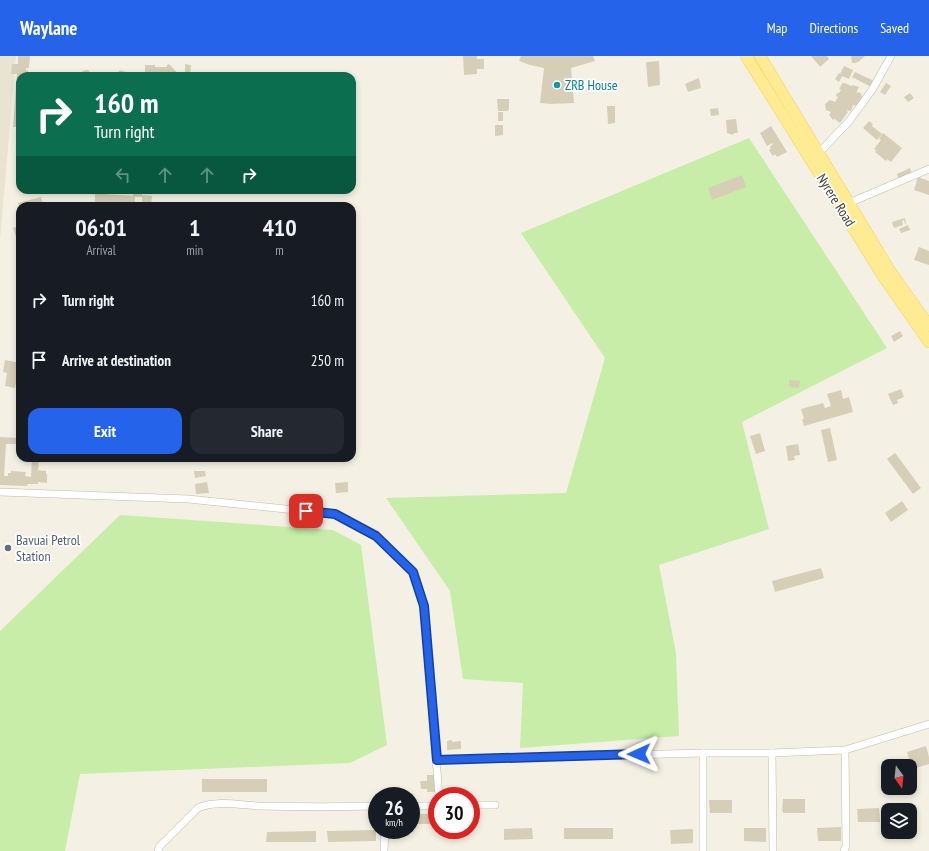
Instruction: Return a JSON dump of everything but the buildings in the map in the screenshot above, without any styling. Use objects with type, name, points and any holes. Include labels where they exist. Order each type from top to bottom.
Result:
[{"type":"main road","name":"Nyrere Road","points":[[746,56],[849,203],[890,271],[929,326]]},
{"type":"main road","name":"Nyrere Road","points":[[760,56],[883,276],[929,342]]},
{"type":"street","points":[[815,156],[850,120],[872,90],[891,56]]},
{"type":"street","points":[[849,203],[929,169]]},
{"type":"street","points":[[0,492],[188,499],[335,514],[376,536],[413,572],[424,606],[438,787]]},
{"type":"street","points":[[437,760],[703,753],[772,753],[845,750],[929,724]]},
{"type":"street","points":[[844,851],[846,846],[845,750]]},
{"type":"street","points":[[702,851],[703,753]]},
{"type":"street","points":[[772,753],[773,851]]},
{"type":"street","points":[[158,851],[159,847],[198,808],[213,803],[259,806],[368,806]]},
{"type":"street","points":[[480,806],[494,805]]},
{"type":"street","points":[[384,851],[385,839]]},
{"type":"shaded area","points":[[0,56],[16,56],[0,240]]},
{"type":"green space","points":[[749,138],[887,348],[742,422],[769,529],[659,565],[676,653],[679,736],[520,748],[523,683],[463,679],[450,591],[386,498],[566,493],[605,358],[521,233]]},
{"type":"green space","points":[[120,515],[333,530],[361,545],[387,745],[350,763],[80,774],[65,851],[0,851],[0,631]]},
{"type":"place","name":"ZRB House","points":[[557,85]]},
{"type":"place","name":"Bavuai Petrol Station","points":[[8,548]]},
{"type":"route","points":[[306,511],[335,514],[376,536],[413,572],[424,606],[437,760],[639,754]]}]
